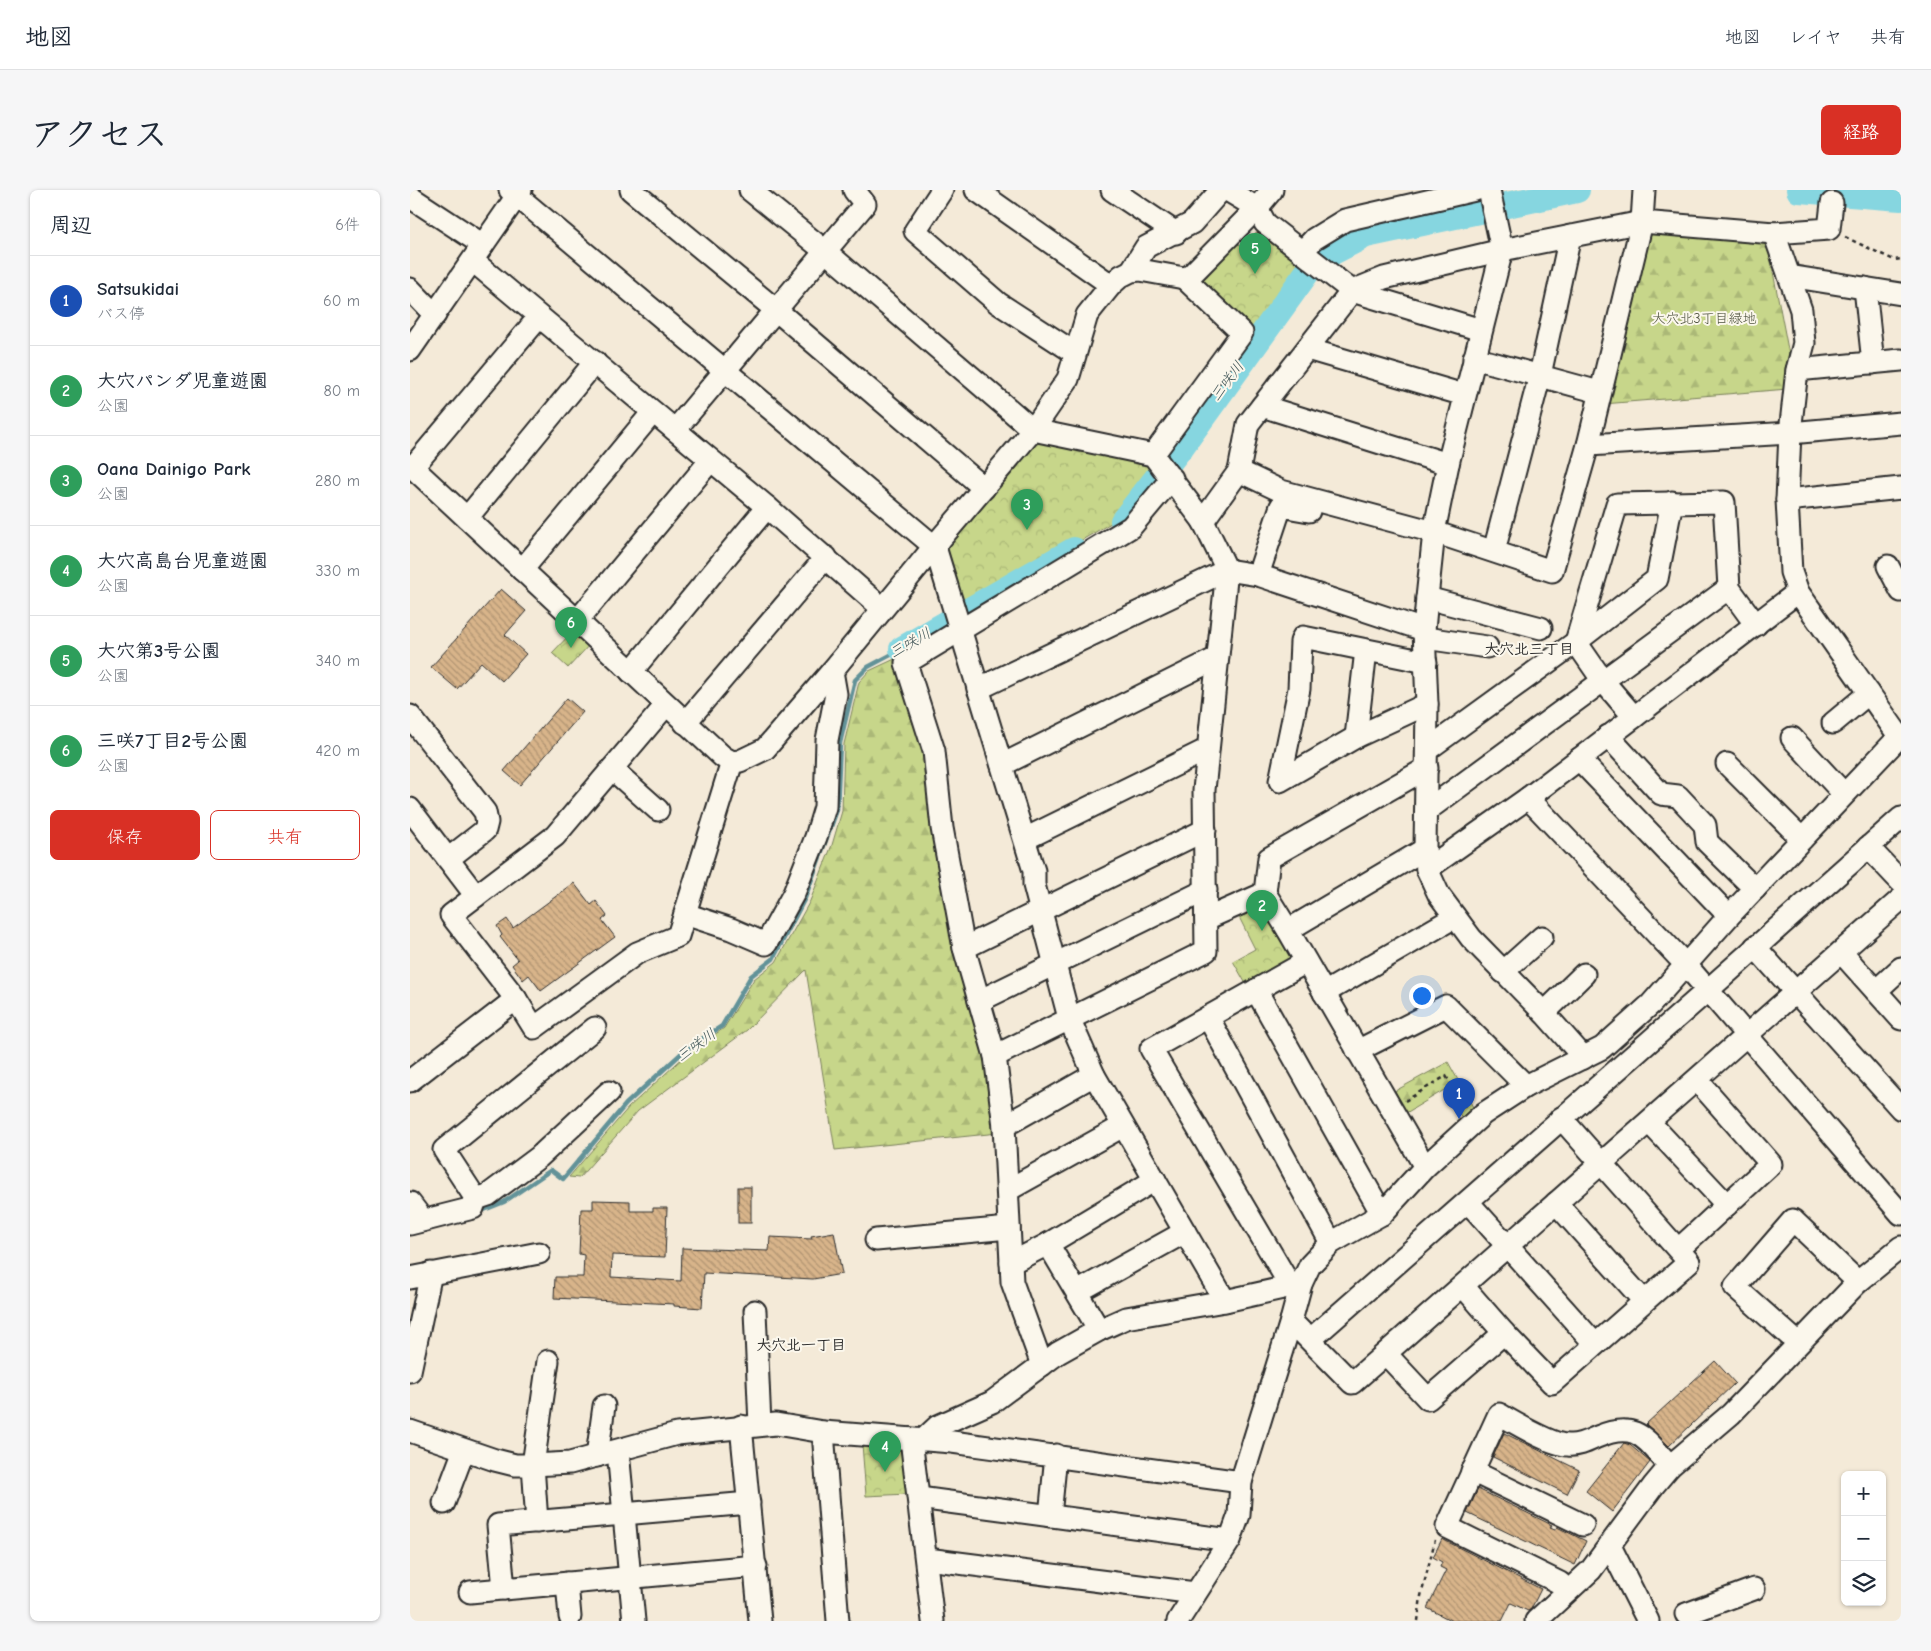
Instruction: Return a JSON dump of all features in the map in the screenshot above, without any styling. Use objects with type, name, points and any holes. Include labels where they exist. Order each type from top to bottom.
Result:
[{"type":"street","points":[[631,190],[776,310],[984,488]]},
{"type":"street","points":[[750,190],[825,251],[1033,430],[1153,455],[1203,520],[1227,570],[1216,658],[1204,790],[1206,951],[994,1056]]},
{"type":"street","points":[[676,430],[865,204],[854,190]]},
{"type":"street","points":[[942,190],[915,231],[998,303],[1075,353]]},
{"type":"street","points":[[976,190],[1111,286]]},
{"type":"street","points":[[1112,190],[1176,233]]},
{"type":"street","points":[[1132,271],[1146,248],[1192,223],[1220,190]]},
{"type":"street","points":[[1227,190],[1257,208],[1265,223],[1352,291],[1480,330]]},
{"type":"street","points":[[539,317],[411,466],[723,757],[732,762],[740,761],[765,749],[1033,430],[1068,379],[1087,315],[1094,304],[1122,276],[1132,271],[1140,270],[1184,278],[1190,276],[1257,208],[1272,190]]},
{"type":"street","points":[[1312,260],[1314,239],[1345,220],[1475,190]]},
{"type":"street","points":[[1489,190],[1502,250],[1480,330],[1448,464],[1434,532],[1427,598],[1424,634],[1427,704],[1426,859],[1438,895],[1455,918],[1471,938],[1544,1013],[1584,1058]]},
{"type":"street","points":[[1239,471],[1281,491],[1434,532],[1552,571],[1588,445],[1599,392],[1642,222],[1644,190]]},
{"type":"street","points":[[410,350],[478,253],[516,192],[935,547],[1025,839],[1034,871],[1034,886],[1040,911],[1069,1018],[1094,1075],[1225,1301]]},
{"type":"street","points":[[410,197],[478,253],[539,317],[826,557],[882,608]]},
{"type":"street","points":[[1203,520],[1239,471],[1248,424],[1352,291],[1384,278],[1502,250],[1642,222],[1774,233],[1829,229],[1832,203]]},
{"type":"street","points":[[1178,1621],[1230,1540],[1238,1515],[1241,1482],[1292,1321],[1296,1286],[1310,1265],[1331,1243],[1382,1214],[1425,1167],[1483,1114],[1526,1086],[1602,1048],[1651,1004],[1729,916],[1900,735],[1798,592],[1791,572],[1787,500],[1790,433],[1797,370],[1804,343],[1801,310],[1774,233]]},
{"type":"street","points":[[1494,551],[1540,375],[1570,236]]},
{"type":"street","points":[[1789,276],[1901,294]]},
{"type":"street","points":[[1153,455],[1242,333],[1184,278]]},
{"type":"street","points":[[1866,288],[1873,363]]},
{"type":"street","points":[[410,289],[435,315]]},
{"type":"street","points":[[1307,349],[1464,395]]},
{"type":"street","points":[[1474,358],[1599,392]]},
{"type":"street","points":[[1797,370],[1901,360]]},
{"type":"street","points":[[467,518],[595,362]]},
{"type":"street","points":[[1262,406],[1448,464]]},
{"type":"street","points":[[522,570],[653,412]]},
{"type":"street","points":[[1588,445],[1790,433],[1901,424]]},
{"type":"street","points":[[577,621],[710,461]]},
{"type":"street","points":[[1042,1365],[1012,1282],[1004,1126],[994,1056],[964,948],[942,828],[934,751],[906,663],[958,622],[1131,528],[1172,478]]},
{"type":"street","points":[[1787,500],[1901,488]]},
{"type":"street","points":[[1425,1167],[1265,893],[1269,858],[1427,759],[1657,579],[1672,502]]},
{"type":"street","points":[[1576,642],[1617,504],[1724,502],[1729,588],[1756,625]]},
{"type":"street","points":[[1258,575],[1281,506],[1336,516],[1364,512]]},
{"type":"street","points":[[631,672],[767,507]]},
{"type":"street","points":[[686,723],[826,557]]},
{"type":"street","points":[[1888,566],[1901,591]]},
{"type":"street","points":[[978,689],[1227,570],[1258,575],[1424,634],[1487,647]]},
{"type":"street","points":[[1426,811],[1729,588]]},
{"type":"street","points":[[1288,930],[1426,859],[1528,798],[1798,592]]},
{"type":"street","points":[[1427,598],[1541,628]]},
{"type":"street","points":[[1426,662],[1303,637],[1299,689],[1280,780],[1356,738],[1427,704]]},
{"type":"street","points":[[1576,642],[1603,681],[1634,717]]},
{"type":"street","points":[[1356,738],[1366,650]]},
{"type":"street","points":[[1002,765],[1216,658]]},
{"type":"street","points":[[685,914],[731,928],[766,944],[794,893],[816,837],[825,806],[827,740],[836,694],[832,671]]},
{"type":"street","points":[[1833,723],[1869,693]]},
{"type":"street","points":[[666,705],[556,836],[451,914],[516,999],[534,1028],[637,953],[678,936],[732,762]]},
{"type":"street","points":[[410,716],[485,812],[487,822],[485,830],[448,860]]},
{"type":"street","points":[[1608,736],[1661,794],[1678,796],[1706,825],[1707,842],[1755,889]]},
{"type":"street","points":[[1792,738],[1844,794]]},
{"type":"street","points":[[1025,839],[1208,749]]},
{"type":"street","points":[[1579,759],[1729,916]]},
{"type":"street","points":[[1727,764],[1802,839]]},
{"type":"street","points":[[612,769],[658,810]]},
{"type":"street","points":[[1528,798],[1686,965],[1901,1214]]},
{"type":"street","points":[[410,810],[476,896]]},
{"type":"street","points":[[1311,1339],[1901,818]]},
{"type":"street","points":[[964,948],[1205,830]]},
{"type":"street","points":[[1868,847],[1901,882]]},
{"type":"street","points":[[979,1001],[1206,890]]},
{"type":"street","points":[[1206,919],[1265,893]]},
{"type":"street","points":[[1292,1321],[1352,1383],[1901,899]]},
{"type":"street","points":[[1324,993],[1455,918]]},
{"type":"street","points":[[1503,972],[1542,937]]},
{"type":"street","points":[[1756,947],[1901,1110]]},
{"type":"street","points":[[1841,952],[1901,1019]]},
{"type":"street","points":[[1296,1286],[1151,1048],[1306,962]]},
{"type":"street","points":[[1876,991],[1901,968]]},
{"type":"street","points":[[1544,1013],[1584,974]]},
{"type":"street","points":[[1256,990],[1382,1214]]},
{"type":"street","points":[[410,1081],[516,999]]},
{"type":"street","points":[[1357,1051],[1446,1006],[1526,1086]]},
{"type":"street","points":[[1208,1016],[1331,1243]]},
{"type":"street","points":[[476,1199],[444,1150],[596,1028]]},
{"type":"street","points":[[1004,1126],[1094,1075]]},
{"type":"street","points":[[1679,1249],[1771,1164],[1697,1080]]},
{"type":"street","points":[[410,1203],[417,1222],[472,1208],[476,1199],[488,1195],[539,1157],[609,1092]]},
{"type":"street","points":[[1463,1286],[1504,1333],[1552,1383],[1689,1262],[1561,1118]]},
{"type":"street","points":[[1649,1122],[1727,1205]]},
{"type":"street","points":[[1008,1190],[1123,1126]]},
{"type":"street","points":[[1011,1263],[1048,1244],[1155,1180]]},
{"type":"street","points":[[1468,1202],[1595,1344]]},
{"type":"street","points":[[1556,1204],[1644,1301]]},
{"type":"street","points":[[1798,1344],[1735,1287],[1793,1220],[1858,1282]]},
{"type":"street","points":[[876,1240],[1009,1228]]},
{"type":"street","points":[[1076,1292],[1185,1232]]},
{"type":"street","points":[[1048,1244],[1099,1330]]},
{"type":"street","points":[[1536,1621],[1591,1570],[1670,1466],[1730,1414],[1858,1282],[1901,1247]]},
{"type":"street","points":[[410,1278],[539,1253]]},
{"type":"street","points":[[410,1371],[431,1274]]},
{"type":"street","points":[[917,1440],[938,1426],[992,1402],[1058,1353],[1099,1330],[1126,1318],[1225,1301],[1296,1286]]},
{"type":"street","points":[[754,1310],[749,1503],[756,1566],[755,1620]]},
{"type":"street","points":[[1386,1354],[1428,1399],[1504,1333]]},
{"type":"street","points":[[537,1522],[533,1465],[548,1361]]},
{"type":"street","points":[[597,1456],[604,1406]]},
{"type":"street","points":[[1560,1583],[1447,1527],[1498,1414],[1556,1443],[1567,1446],[1578,1445],[1610,1432],[1629,1430],[1642,1436],[1670,1466]]},
{"type":"street","points":[[410,1431],[515,1465],[533,1465],[570,1463],[678,1434],[776,1424],[823,1432],[952,1442],[1241,1482]]},
{"type":"street","points":[[823,1432],[838,1621]]},
{"type":"street","points":[[917,1440],[919,1498],[933,1621]]},
{"type":"street","points":[[444,1504],[464,1450]]},
{"type":"street","points":[[618,1451],[634,1621]]},
{"type":"street","points":[[1050,1516],[1056,1455]]},
{"type":"street","points":[[1472,1471],[1583,1525]]},
{"type":"street","points":[[919,1498],[1230,1540]]},
{"type":"street","points":[[504,1589],[498,1525],[749,1503]]},
{"type":"street","points":[[1610,1546],[1648,1621]]},
{"type":"street","points":[[926,1558],[1195,1593]]},
{"type":"street","points":[[470,1592],[756,1566]]},
{"type":"street","points":[[567,1583],[570,1616]]},
{"type":"street","points":[[1682,1619],[1754,1589]]},
{"type":"path","points":[[1829,229],[1894,260],[1901,259]]},
{"type":"path","points":[[1401,1104],[1446,1076],[1469,1114]]},
{"type":"path","points":[[1418,1621],[1431,1549],[1438,1531],[1447,1527]]},
{"type":"green space","points":[[1262,228],[1309,264],[1253,334],[1199,284],[1236,244],[1243,245]]},
{"type":"green space","name":"大穴北3丁目緑地","points":[[1654,230],[1760,240],[1768,246],[1791,365],[1788,389],[1603,404],[1646,235]]},
{"type":"green space","points":[[1036,438],[1150,461],[1154,471],[1121,517],[963,610],[944,543]]},
{"type":"green space","points":[[575,629],[591,643],[568,668],[552,653]]},
{"type":"green space","points":[[899,657],[928,748],[990,1058],[998,1133],[835,1150],[806,970],[747,1030],[638,1111],[579,1178],[569,1177],[629,1107],[687,1054],[724,1028],[754,979],[776,962],[810,901],[832,845],[842,811],[844,744],[859,682],[869,671]]},
{"type":"green space","points":[[1263,905],[1291,954],[1290,962],[1246,984],[1233,961],[1255,949],[1237,913]]},
{"type":"green space","points":[[1448,1062],[1479,1118],[1466,1126],[1446,1089],[1406,1113],[1395,1091]]},
{"type":"green space","points":[[862,1444],[898,1445],[903,1450],[908,1494],[866,1496]]},
{"type":"building","points":[[501,589],[526,611],[505,635],[526,654],[502,681],[481,662],[457,689],[431,667]]},
{"type":"building","points":[[567,698],[583,712],[520,785],[504,771]]},
{"type":"building","points":[[574,883],[591,905],[596,901],[607,916],[602,920],[615,937],[541,991],[529,975],[523,980],[512,965],[518,960],[500,937],[502,935],[497,926],[507,919],[513,928]]},
{"type":"building","points":[[738,1187],[751,1187],[751,1223],[738,1223]]},
{"type":"building","points":[[593,1200],[630,1201],[630,1211],[653,1211],[653,1208],[667,1208],[665,1257],[612,1255],[611,1277],[681,1281],[682,1248],[769,1251],[770,1237],[812,1239],[811,1236],[834,1232],[842,1274],[813,1279],[704,1273],[702,1308],[674,1306],[674,1304],[554,1298],[555,1277],[583,1277],[584,1255],[579,1254],[581,1209],[593,1209]]},
{"type":"building","points":[[1715,1361],[1735,1383],[1669,1446],[1646,1424]]},
{"type":"building","points":[[1504,1433],[1579,1470],[1567,1494],[1493,1457]]},
{"type":"building","points":[[1624,1443],[1630,1445],[1650,1462],[1612,1512],[1586,1491]]},
{"type":"building","points":[[1478,1489],[1552,1525],[1550,1528],[1555,1530],[1557,1527],[1586,1541],[1575,1565],[1467,1513]]},
{"type":"building","points":[[1442,1539],[1541,1589],[1531,1609],[1528,1611],[1511,1603],[1502,1621],[1452,1621],[1427,1608],[1446,1570],[1440,1567],[1442,1562],[1433,1557]]},
{"type":"waterway","name":"三咲川","points":[[1123,521],[1182,446],[1311,267],[1333,252],[1366,235],[1577,190]]},
{"type":"waterway","name":"三咲川","points":[[1799,190],[1901,198]]},
{"type":"waterway","name":"三咲川","points":[[902,649],[1074,550]]},
{"type":"waterway","name":"三咲川","points":[[479,1212],[504,1202],[551,1170],[563,1179],[626,1104],[685,1050],[722,1026],[751,976],[773,959],[805,898],[837,810],[840,743],[855,680],[868,667],[902,649]]},
{"type":"place","name":"大穴第3号公園","points":[[1255,274]]},
{"type":"place","name":"Oana Dainigo Park","points":[[1027,530]]},
{"type":"place","name":"三咲7丁目2号公園","points":[[571,648]]},
{"type":"place","name":"大穴パンダ児童遊園","points":[[1262,931]]},
{"type":"place","name":"Satsukidai","points":[[1459,1119]]},
{"type":"place","name":"大穴高島台児童遊園","points":[[885,1472]]},
{"type":"district","name":"大穴北三丁目","points":[[1529,649]]},
{"type":"district","name":"大穴北一丁目","points":[[801,1345]]}]
